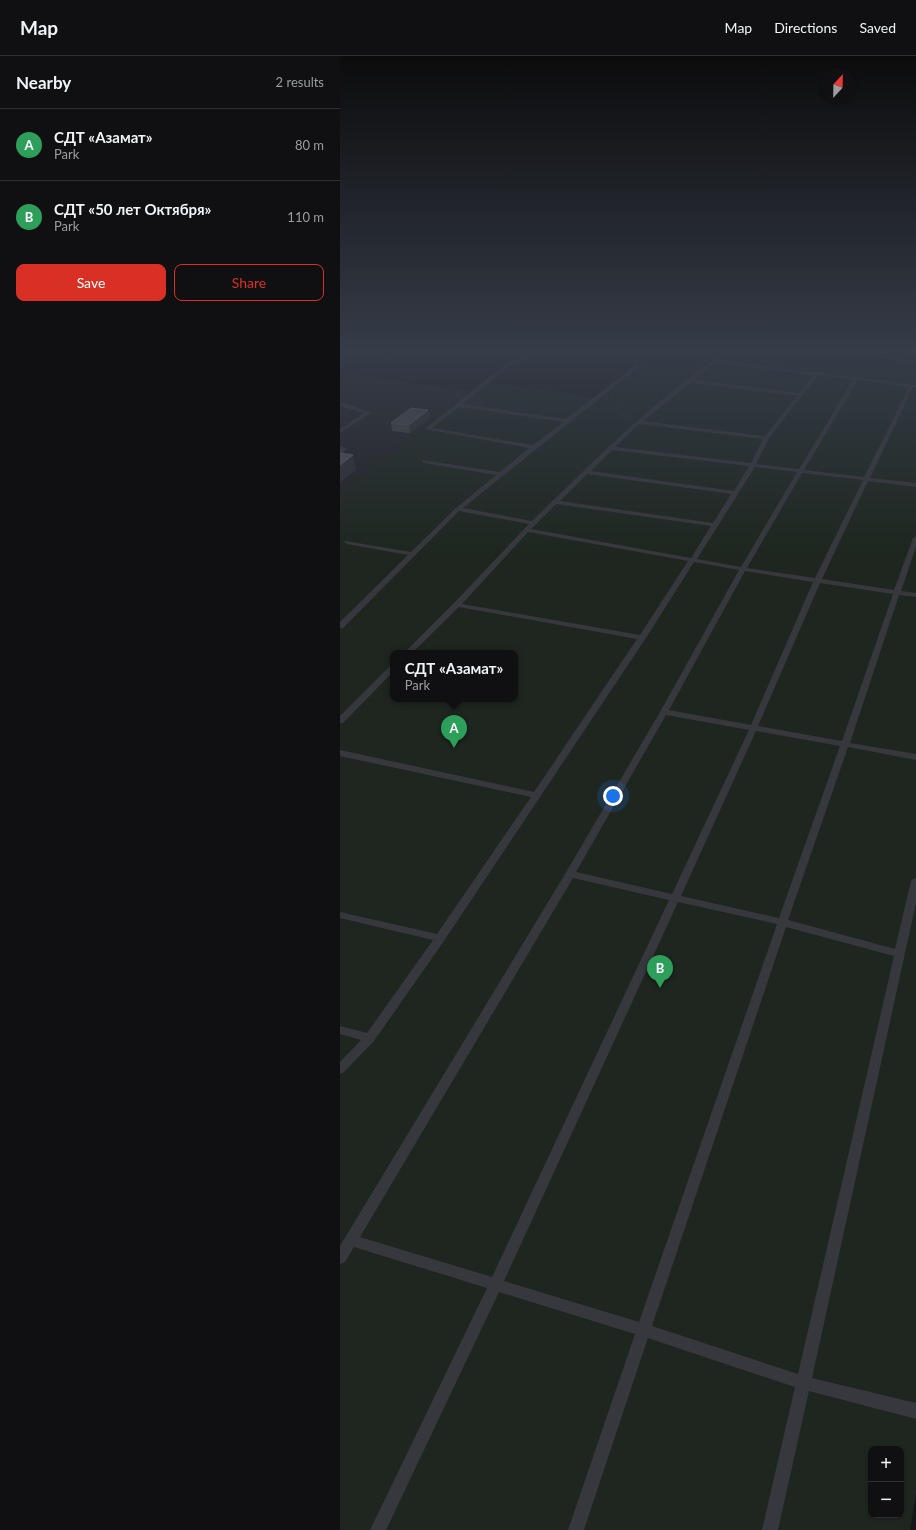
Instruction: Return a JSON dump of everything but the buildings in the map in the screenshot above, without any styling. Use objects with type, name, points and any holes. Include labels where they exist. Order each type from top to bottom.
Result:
[{"type":"lane","points":[[340,431],[361,418]]},
{"type":"lane","points":[[441,418],[428,429],[534,447]]},
{"type":"lane","points":[[546,418],[567,421]]},
{"type":"lane","points":[[340,626],[458,509],[571,418]]},
{"type":"lane","points":[[411,650],[457,605],[526,530],[643,418]]},
{"type":"lane","points":[[340,1069],[370,1038],[440,938],[642,638],[753,465],[766,438],[782,418]]},
{"type":"lane","points":[[340,1258],[570,874],[664,712],[743,569],[833,418]]},
{"type":"lane","points":[[378,1530],[496,1284],[754,728],[818,579],[866,478],[897,418]]},
{"type":"lane","points":[[638,422],[766,438]]},
{"type":"lane","points":[[340,448],[344,449],[340,452]]},
{"type":"lane","points":[[610,448],[916,485]]},
{"type":"lane","points":[[424,461],[500,474]]},
{"type":"lane","points":[[586,472],[735,493]]},
{"type":"lane","points":[[555,502],[715,525]]},
{"type":"lane","points":[[458,509],[533,523]]},
{"type":"lane","points":[[526,530],[743,569],[818,579],[916,595]]},
{"type":"lane","points":[[576,1530],[782,922],[846,743],[896,592],[916,538]]},
{"type":"lane","points":[[347,542],[413,554]]},
{"type":"lane","points":[[457,605],[642,638]]},
{"type":"lane","points":[[340,721],[390,671]]},
{"type":"lane","points":[[664,712],[846,743],[916,757]]},
{"type":"lane","points":[[340,753],[536,795]]},
{"type":"lane","points":[[570,874],[782,922],[899,954]]},
{"type":"lane","points":[[770,1530],[916,881]]},
{"type":"lane","points":[[340,915],[440,938]]},
{"type":"lane","points":[[340,1030],[370,1038]]},
{"type":"lane","points":[[351,1240],[644,1330],[804,1383],[916,1411]]},
{"type":"path","points":[[627,418],[638,422]]},
{"type":"shaded area","points":[[340,418],[435,418],[340,491]]},
{"type":"shaded area","points":[[435,418],[916,418],[916,1494],[910,1530],[340,1530],[340,491]]},
{"type":"place","name":"СДТ «Азамат»","points":[[454,748]]},
{"type":"place","name":"СДТ «50 лет Октября»","points":[[660,988]]}]
